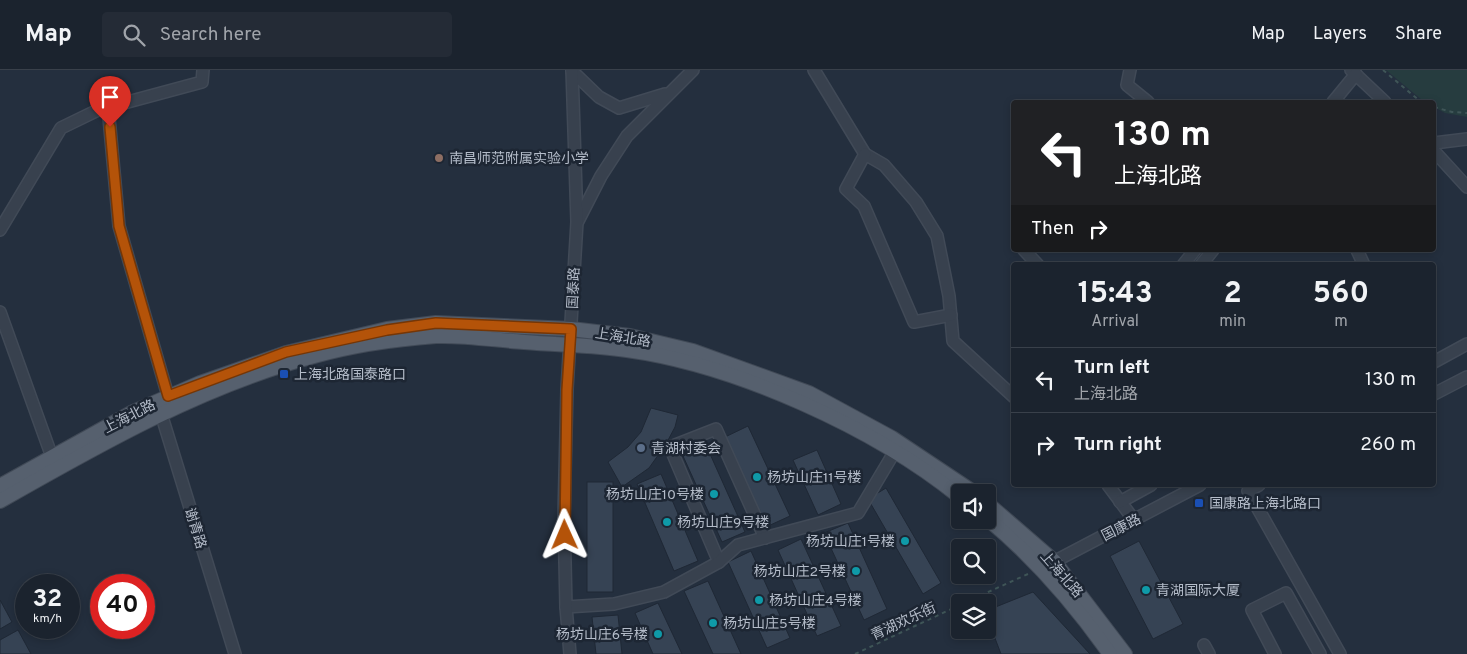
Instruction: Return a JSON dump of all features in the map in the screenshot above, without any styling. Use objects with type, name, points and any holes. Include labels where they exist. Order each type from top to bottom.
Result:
[{"type":"main road","name":"上海北路","points":[[0,486],[162,399],[286,352],[387,330],[436,323],[571,329],[630,336],[694,351],[809,393],[892,438],[961,484]]},
{"type":"main road","name":"上海北路","points":[[0,501],[110,439],[242,378],[315,355],[378,343],[438,336],[627,350],[694,364],[753,384],[824,414],[895,451],[951,491]]},
{"type":"main road","name":"上海北路","points":[[996,512],[1048,564],[1125,654]]},
{"type":"main road","name":"上海北路","points":[[996,525],[1048,564],[1110,654]]},
{"type":"street","points":[[0,230],[60,128],[98,110],[202,82],[203,70]]},
{"type":"street","name":"国泰路","points":[[572,70],[599,97],[620,108],[669,92]]},
{"type":"street","name":"国泰路","points":[[570,654],[566,607],[564,517],[570,346],[577,222],[572,70]]},
{"type":"street","name":"国泰路","points":[[577,222],[601,176],[627,136],[693,70]]},
{"type":"street","points":[[814,70],[865,154],[884,165],[916,202],[937,236],[951,315],[953,341],[1011,394]]},
{"type":"street","points":[[1130,70],[1126,85],[1145,100]]},
{"type":"street","points":[[1334,100],[1353,72],[1383,100]]},
{"type":"street","name":"谢青路","points":[[108,107],[119,226],[162,399],[162,415],[235,654]]},
{"type":"street","points":[[1436,144],[1467,139]]},
{"type":"street","points":[[1436,153],[1467,187]]},
{"type":"street","points":[[865,154],[846,189],[864,206],[914,322],[951,315]]},
{"type":"street","points":[[1026,252],[1035,262]]},
{"type":"street","points":[[1185,262],[1193,252]]},
{"type":"street","points":[[1203,262],[1211,252]]},
{"type":"street","points":[[0,312],[52,457]]},
{"type":"street","points":[[1436,361],[1467,344]]},
{"type":"street","points":[[1436,393],[1467,377]]},
{"type":"street","points":[[719,562],[670,447],[716,429],[765,538]]},
{"type":"street","points":[[566,607],[614,604],[664,592],[719,562],[738,545],[858,513],[895,451]]},
{"type":"street","points":[[1109,487],[1134,520]]},
{"type":"street","points":[[1120,502],[1146,487]]},
{"type":"street","name":"国康路","points":[[1048,564],[1196,487]]},
{"type":"street","points":[[1255,487],[1248,491],[1340,654]]},
{"type":"street","points":[[1275,654],[1252,610],[1286,593],[1320,654]]},
{"type":"path","points":[[1383,70],[1419,100]]},
{"type":"path","points":[[1436,108],[1452,112],[1467,113]]},
{"type":"path","points":[[983,594],[1048,564]]},
{"type":"path","name":"青湖欢乐街","points":[[855,654],[951,610]]},
{"type":"green space","points":[[1386,70],[1467,70],[1467,117],[1445,113],[1436,108],[1436,100],[1422,100]]},
{"type":"building","points":[[651,408],[678,415],[675,427],[666,444],[649,468],[622,487],[608,462],[628,447],[641,432]]},
{"type":"building","name":"杨坊山庄11号楼","points":[[748,426],[790,516],[766,527],[725,437]]},
{"type":"building","name":"杨坊山庄10号楼","points":[[706,445],[745,532],[722,542],[683,456]]},
{"type":"building","points":[[817,450],[841,504],[818,515],[793,460]]},
{"type":"building","name":"杨坊山庄9号楼","points":[[661,474],[698,561],[674,571],[637,484]]},
{"type":"building","points":[[587,482],[613,482],[613,592],[587,592]]},
{"type":"building","name":"杨坊山庄1号楼","points":[[886,488],[941,583],[923,594],[868,499]]},
{"type":"building","name":"杨坊山庄2号楼","points":[[848,523],[887,609],[864,620],[824,533]]},
{"type":"building","points":[[801,539],[841,626],[817,636],[778,550]]},
{"type":"building","name":"青湖国际大厦","points":[[1139,541],[1183,624],[1153,639],[1110,556]]},
{"type":"building","name":"杨坊山庄4号楼","points":[[751,551],[790,638],[767,648],[728,562]]},
{"type":"building","name":"杨坊山庄5号楼","points":[[708,581],[741,654],[713,654],[684,591]]},
{"type":"building","points":[[1033,592],[1090,654],[1001,654],[995,639],[996,607]]},
{"type":"building","points":[[0,600],[12,622],[0,629]]},
{"type":"building","name":"杨坊山庄6号楼","points":[[658,603],[682,654],[653,654],[635,613]]},
{"type":"building","points":[[618,615],[622,654],[596,654],[592,617]]},
{"type":"building","points":[[15,632],[15,639],[23,639],[31,654],[0,654],[0,640]]},
{"type":"place","name":"南昌师范附属实验小学","points":[[439,158]]},
{"type":"place","name":"上海北路国泰路口","points":[[284,374]]},
{"type":"place","name":"青湖村委会","points":[[641,448]]},
{"type":"place","name":"杨坊山庄11号楼","points":[[757,477]]},
{"type":"place","name":"杨坊山庄10号楼","points":[[714,494]]},
{"type":"place","name":"国康路上海北路口","points":[[1199,503]]},
{"type":"place","name":"杨坊山庄9号楼","points":[[667,522]]},
{"type":"place","name":"杨坊山庄1号楼","points":[[905,541]]},
{"type":"place","name":"杨坊山庄2号楼","points":[[856,571]]},
{"type":"place","name":"青湖国际大厦","points":[[1146,590]]},
{"type":"place","name":"杨坊山庄4号楼","points":[[759,600]]},
{"type":"place","name":"杨坊山庄5号楼","points":[[713,623]]},
{"type":"place","name":"杨坊山庄6号楼","points":[[658,634]]},
{"type":"route","points":[[110,127],[119,226],[158,367],[168,396],[286,352],[387,330],[436,323],[571,329],[567,390],[565,535]]}]
